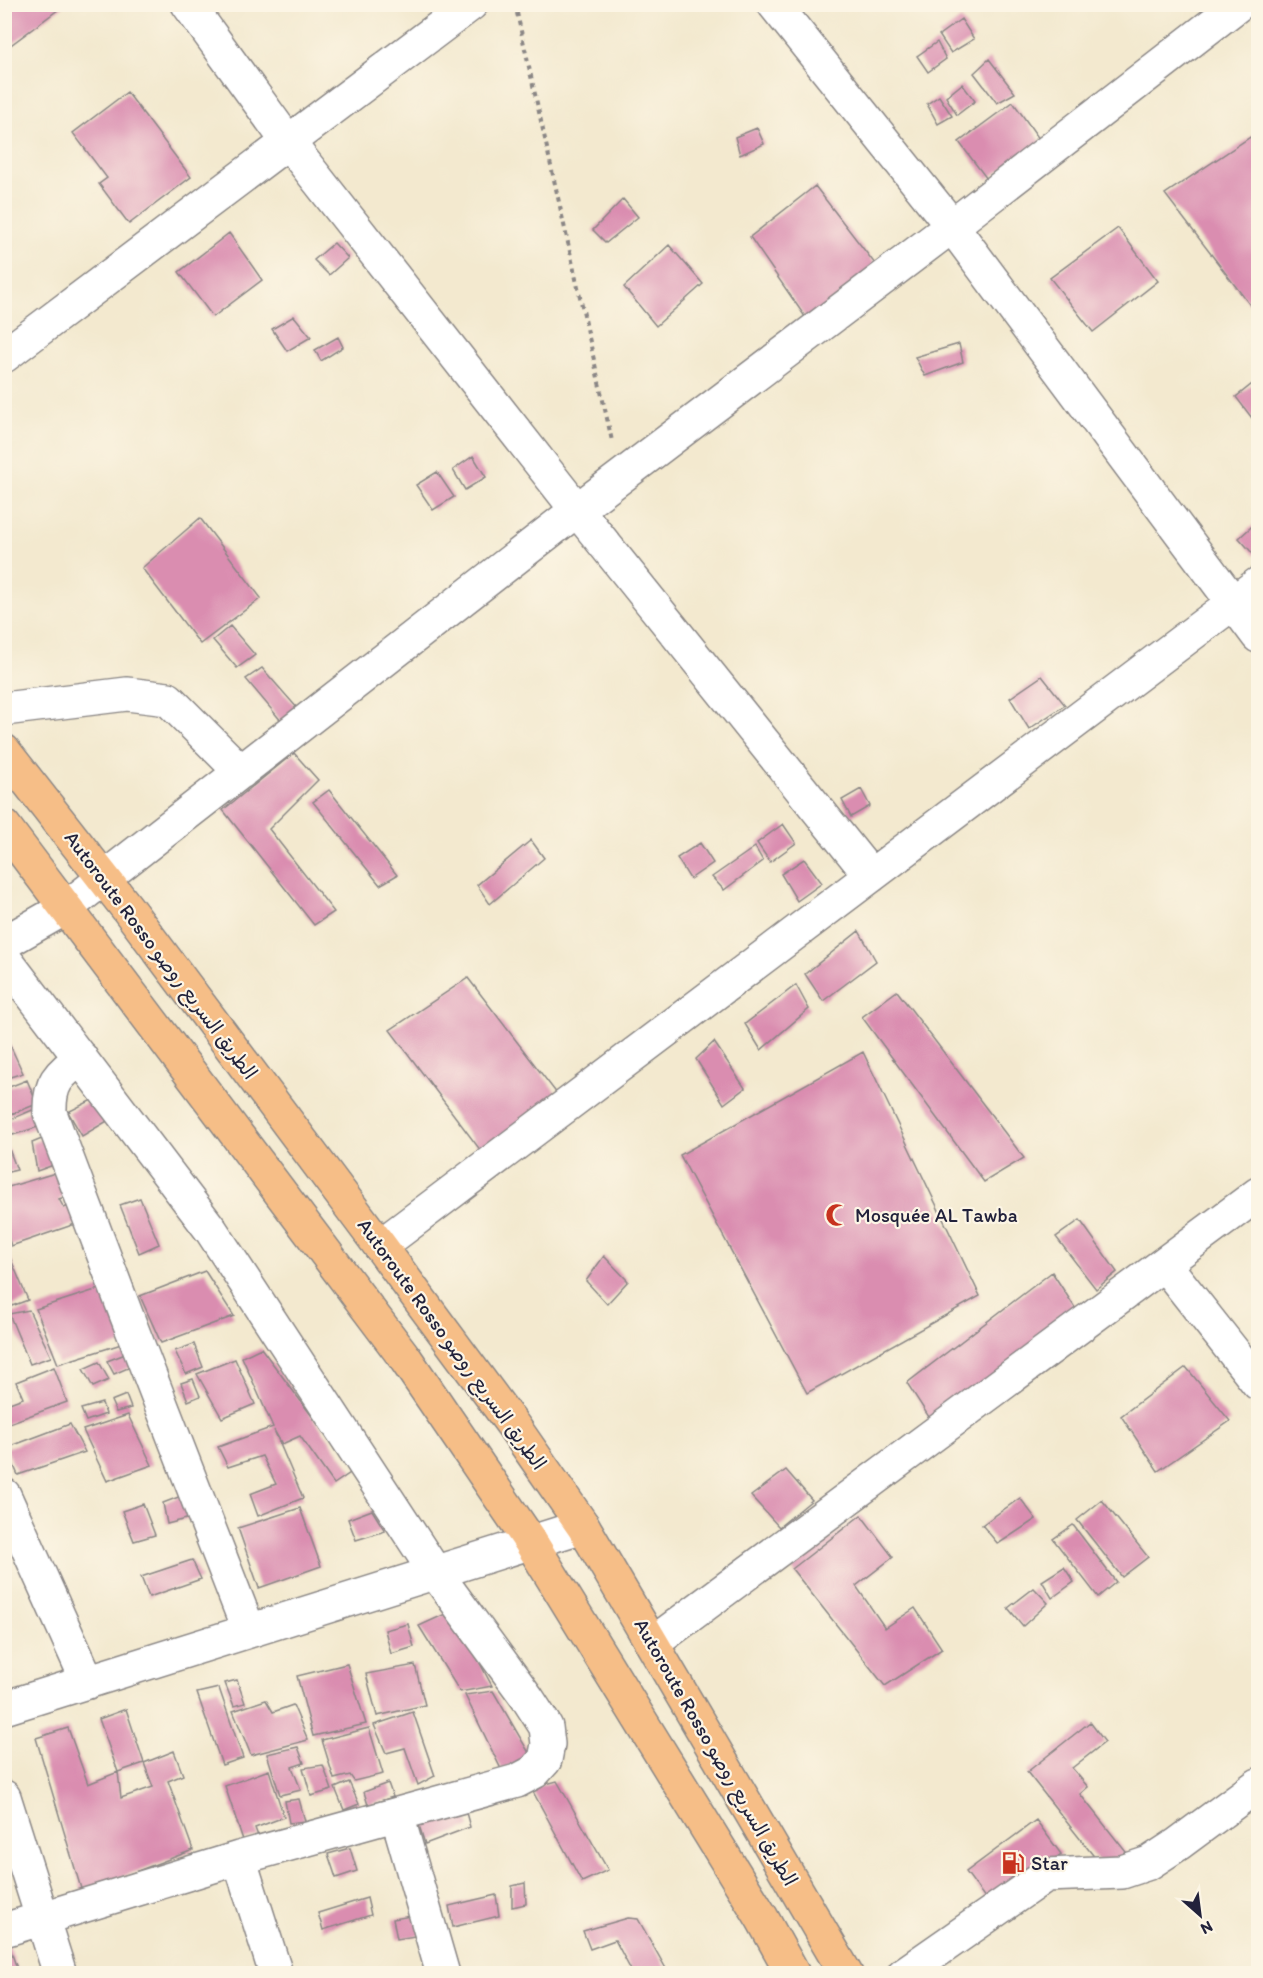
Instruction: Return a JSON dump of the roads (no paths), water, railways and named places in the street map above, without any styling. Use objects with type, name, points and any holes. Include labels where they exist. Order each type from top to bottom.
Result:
[{"type":"highway","name":"Autoroute Rosso الطريق السريع روصو","points":[[4,751],[104,879],[380,1246],[512,1424],[583,1526],[846,1974]]},
{"type":"highway","points":[[4,826],[405,1358],[530,1541],[762,1918],[793,1974]]},
{"type":"street","points":[[188,4],[288,142],[577,510],[871,876]]},
{"type":"street","points":[[4,356],[471,4]]},
{"type":"street","points":[[774,4],[1246,593],[1258,636]]},
{"type":"street","points":[[4,943],[67,907],[104,879],[577,510],[952,226],[1239,4]]},
{"type":"street","points":[[380,1246],[1246,593]]},
{"type":"street","points":[[4,709],[127,694],[168,699],[241,772]]},
{"type":"street","points":[[4,958],[211,1230],[435,1572],[528,1699],[546,1727],[548,1744],[545,1760],[534,1772],[517,1781],[239,1858],[4,1930]]},
{"type":"street","points":[[81,1058],[62,1072],[53,1084],[50,1113],[249,1630]]},
{"type":"street","points":[[653,1644],[1258,1194]]},
{"type":"street","points":[[1165,1265],[1258,1383]]},
{"type":"street","points":[[5,1495],[88,1682]]},
{"type":"street","points":[[4,1708],[583,1526]]},
{"type":"street","points":[[904,1974],[1046,1875],[1122,1872],[1149,1863],[1258,1785]]},
{"type":"street","points":[[4,1797],[60,1974]]},
{"type":"street","points":[[397,1815],[443,1974]]},
{"type":"street","points":[[239,1858],[276,1974]]},
{"type":"place","name":"Mosquée AL Tawba","points":[[837,1215]]},
{"type":"place","name":"Star","points":[[1013,1863]]}]
